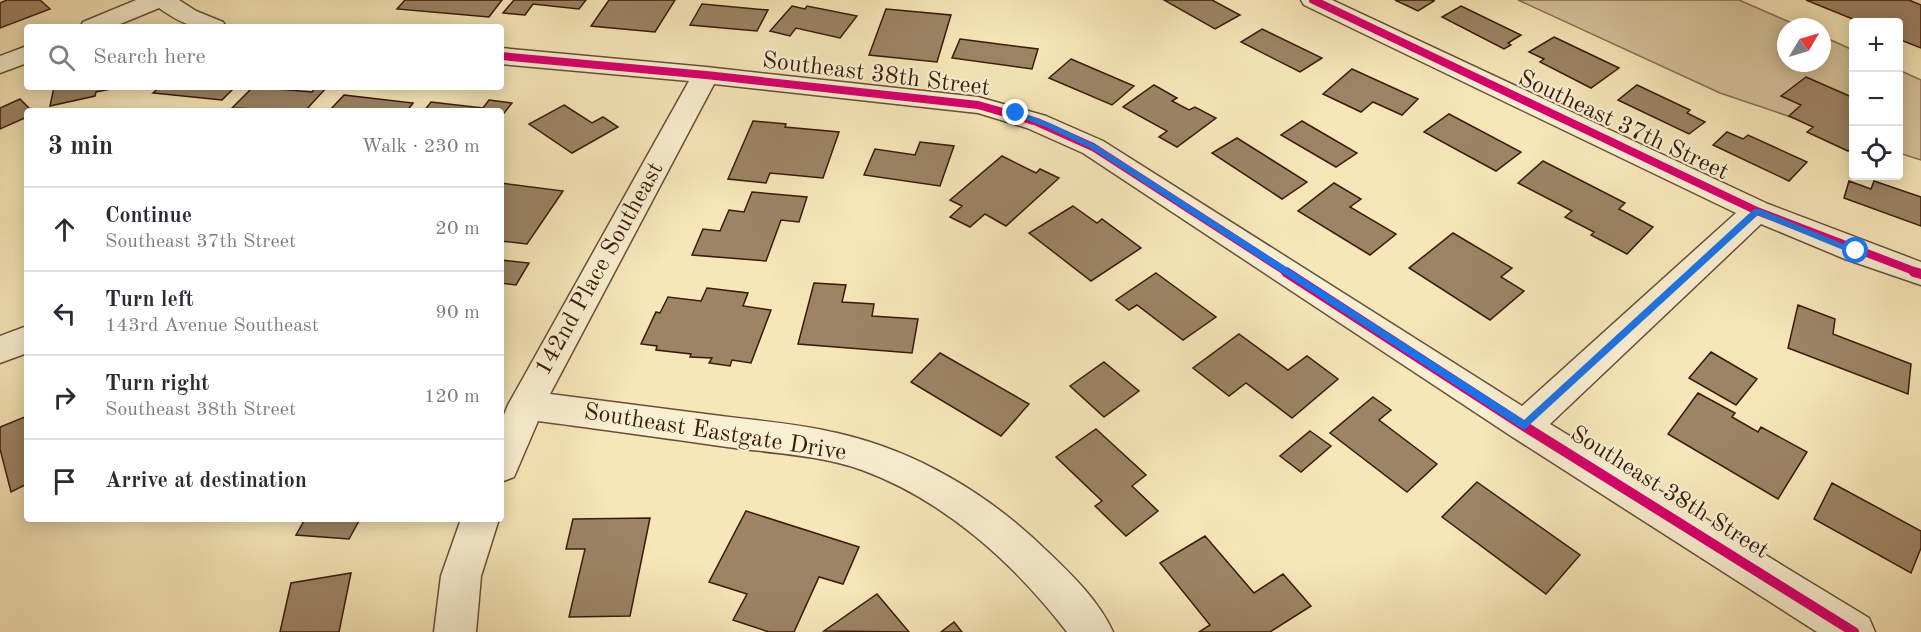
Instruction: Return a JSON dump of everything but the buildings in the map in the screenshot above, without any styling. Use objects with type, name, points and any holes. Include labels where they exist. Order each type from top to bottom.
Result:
[{"type":"street","points":[[99,24],[157,0]]},
{"type":"street","points":[[163,0],[187,16],[207,24]]},
{"type":"street","name":"Southeast 37th Street","points":[[1313,0],[1757,211],[1856,251],[1921,274]]},
{"type":"street","points":[[0,65],[24,55]]},
{"type":"street","name":"Southeast 38th Street","points":[[504,56],[706,75],[978,105],[1016,113],[1049,125],[1093,147],[1524,426],[1854,632]]},
{"type":"street","name":"142nd Place Southeast","points":[[504,459],[526,405],[706,75]]},
{"type":"street","points":[[1524,426],[1757,211]]},
{"type":"street","points":[[0,350],[24,340]]},
{"type":"street","name":"Southeast Eastgate Drive","points":[[526,405],[812,443],[874,459],[927,482],[972,509],[1020,552],[1076,610],[1092,632]]},
{"type":"street","points":[[455,632],[461,576],[479,522]]},
{"type":"shaded area","points":[[1518,0],[1739,0],[1780,18],[1777,18],[1777,72],[1831,72],[1831,40],[1849,48],[1849,137],[1720,93]]},
{"type":"shaded area","points":[[1903,72],[1921,80],[1921,160],[1903,154]]},
{"type":"cycle path","points":[[1313,0],[1757,211],[1856,251],[1921,274]]},
{"type":"cycle path","points":[[504,56],[706,75],[978,105],[1037,122],[1093,147],[1524,426],[1854,632]]},
{"type":"route","points":[[1016,113],[1049,125],[1093,147],[1524,426],[1757,211],[1856,251]]}]
